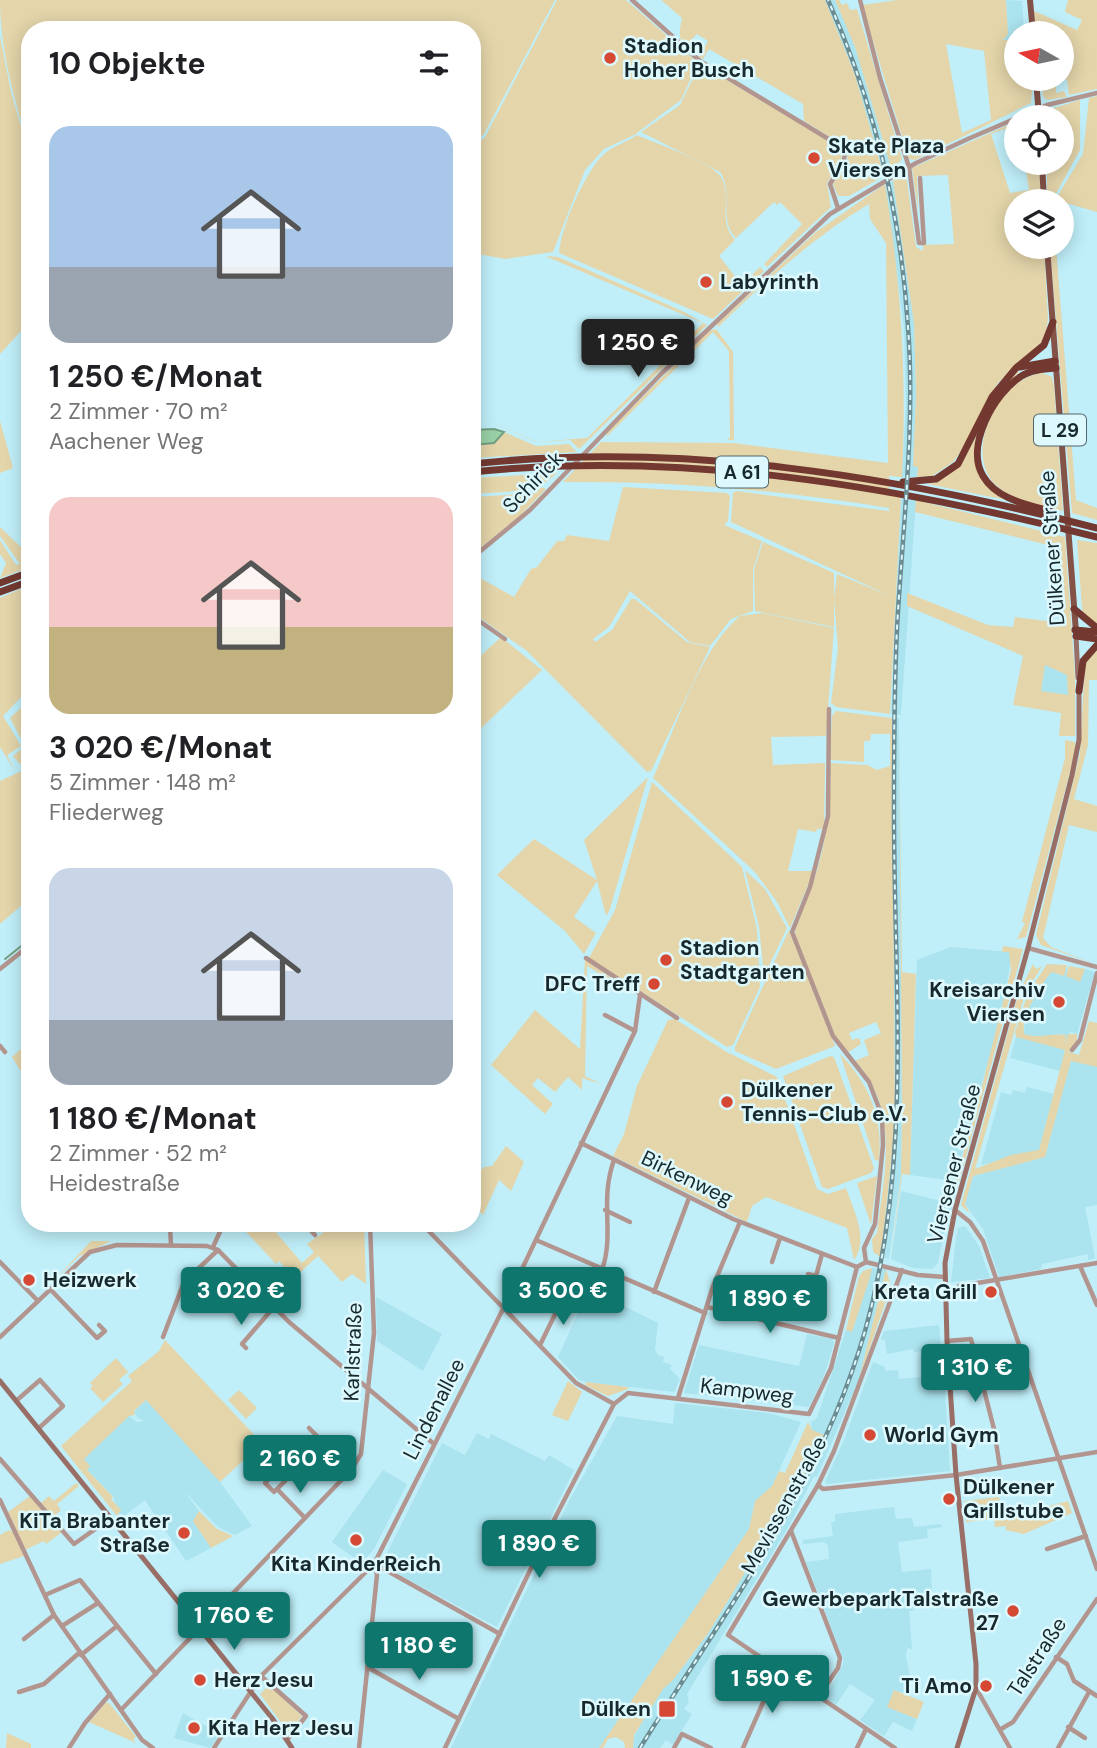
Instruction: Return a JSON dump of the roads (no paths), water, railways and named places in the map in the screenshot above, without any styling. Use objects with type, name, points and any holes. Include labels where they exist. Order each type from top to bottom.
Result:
[{"type":"highway","points":[[922,489],[958,464],[992,397],[1016,368],[1044,345],[1053,322]]},
{"type":"highway","points":[[1016,368],[1056,365]]},
{"type":"highway","points":[[1055,515],[997,491],[983,476],[978,458],[983,428],[1009,386],[1032,371],[1056,365]]},
{"type":"highway","name":"A 61","points":[[481,463],[598,457],[736,463],[892,483],[1055,515],[1097,533]]},
{"type":"highway","name":"A 61","points":[[481,471],[593,466],[735,471],[891,492],[922,489],[1053,526],[1097,533]]},
{"type":"highway","points":[[0,583],[21,575]]},
{"type":"highway","points":[[0,592],[21,584]]},
{"type":"highway","points":[[1074,609],[1097,630]]},
{"type":"highway","points":[[1076,633],[1097,630]]},
{"type":"highway","points":[[1076,633],[1097,639]]},
{"type":"highway","points":[[1079,691],[1083,661],[1097,645]]},
{"type":"main road","points":[[1030,0],[1032,21]]},
{"type":"main road","name":"Dülkener Straße","points":[[1048,259],[1076,633]]},
{"type":"main road","name":"Viersener Straße","points":[[960,1747],[976,1688],[956,1475],[944,1277],[955,1210],[1028,948],[1076,758],[1079,691],[1076,633]]},
{"type":"main road","points":[[0,1381],[292,1748]]},
{"type":"street","points":[[632,0],[700,61],[845,149],[844,161],[830,184],[838,208]]},
{"type":"street","points":[[860,0],[876,65],[909,167],[919,243],[924,243],[920,178]]},
{"type":"street","name":"Schirick","points":[[1050,105],[1097,93]]},
{"type":"street","name":"Schirick","points":[[481,551],[516,523],[583,453],[768,271],[838,208],[909,167],[1004,124]]},
{"type":"street","points":[[481,622],[505,639]]},
{"type":"street","points":[[829,709],[828,816],[810,887],[792,932],[833,1036],[869,1082],[882,1116],[883,1145],[875,1224],[864,1248],[866,1262]]},
{"type":"street","points":[[1028,948],[1097,967]]},
{"type":"street","points":[[0,969],[21,952]]},
{"type":"street","points":[[586,958],[677,1018]]},
{"type":"street","points":[[1072,1050],[1080,1040],[1097,973]]},
{"type":"street","name":"Lindenallee","points":[[214,1748],[261,1676],[374,1564],[504,1307],[635,1031],[640,995]]},
{"type":"street","points":[[605,1015],[635,1031]]},
{"type":"street","points":[[0,1046],[5,1052]]},
{"type":"street","name":"Birkenweg","points":[[581,1143],[740,1222],[857,1267]]},
{"type":"street","points":[[602,1270],[609,1239],[605,1210],[608,1176],[614,1160]]},
{"type":"street","points":[[654,1292],[690,1198]]},
{"type":"street","points":[[605,1210],[630,1222]]},
{"type":"street","points":[[955,1210],[979,1233],[1097,1569]]},
{"type":"street","points":[[678,1398],[707,1307],[740,1222]]},
{"type":"street","points":[[170,1232],[171,1245]]},
{"type":"street","points":[[163,1337],[184,1282],[216,1249],[221,1232]]},
{"type":"street","points":[[312,1232],[315,1235]]},
{"type":"street","name":"Karlstraße","points":[[121,1710],[351,1470],[361,1454],[374,1333],[370,1232]]},
{"type":"street","points":[[430,1232],[576,1383],[614,1404],[444,1748]]},
{"type":"street","points":[[772,1262],[780,1238]]},
{"type":"street","points":[[536,1240],[705,1314]]},
{"type":"street","points":[[0,1337],[81,1258],[97,1249],[117,1245],[171,1245],[216,1249],[274,1307],[434,1444]]},
{"type":"street","points":[[808,1274],[816,1276],[822,1254]]},
{"type":"street","points":[[0,1262],[38,1301]]},
{"type":"street","points":[[857,1267],[866,1262],[944,1277]]},
{"type":"street","points":[[958,1286],[997,1282],[1097,1263]]},
{"type":"street","points":[[1080,1266],[1097,1305]]},
{"type":"street","name":"Kampweg","points":[[614,1404],[628,1393],[809,1414],[831,1368],[857,1267]]},
{"type":"street","name":"Mevissenstraße","points":[[778,1671],[732,1641],[729,1632],[818,1485],[845,1425],[902,1270]]},
{"type":"street","points":[[50,1289],[97,1338],[105,1331],[99,1325]]},
{"type":"street","points":[[540,1345],[562,1298]]},
{"type":"street","points":[[246,1348],[242,1344],[274,1307]]},
{"type":"street","points":[[707,1307],[839,1338]]},
{"type":"street","points":[[947,1341],[971,1339],[994,1429],[1000,1468]]},
{"type":"street","points":[[16,1401],[40,1380],[63,1406],[39,1429]]},
{"type":"street","points":[[309,1428],[351,1470]]},
{"type":"street","points":[[818,1485],[823,1489],[956,1475],[1097,1451]]},
{"type":"street","points":[[0,1460],[74,1544],[111,1518]]},
{"type":"street","points":[[277,1471],[286,1480],[277,1489],[274,1492],[265,1483],[277,1471]]},
{"type":"street","points":[[277,1489],[304,1518]]},
{"type":"street","points":[[0,1500],[54,1615],[142,1740],[153,1748]]},
{"type":"street","points":[[792,1531],[840,1658],[838,1668],[819,1696]]},
{"type":"street","points":[[1047,1549],[1086,1536]]},
{"type":"street","points":[[374,1564],[500,1634]]},
{"type":"street","points":[[359,1748],[377,1580],[374,1564]]},
{"type":"street","points":[[45,1595],[73,1580],[80,1580],[156,1674]]},
{"type":"street","name":"Talstraße","points":[[1001,1729],[1013,1722],[1097,1598]]},
{"type":"street","points":[[62,1626],[98,1603]]},
{"type":"street","points":[[24,1639],[54,1615]]},
{"type":"street","points":[[19,1692],[44,1684],[117,1626]]},
{"type":"street","points":[[1056,1657],[1067,1664],[1074,1681],[1097,1696]]},
{"type":"street","points":[[367,1667],[458,1719]]},
{"type":"street","points":[[743,1748],[778,1671],[895,1748]]},
{"type":"street","points":[[261,1676],[306,1716],[287,1740]]},
{"type":"street","points":[[976,1688],[1010,1748]]},
{"type":"street","points":[[1058,1748],[1089,1692]]},
{"type":"street","points":[[69,1748],[85,1723],[110,1694]]},
{"type":"street","points":[[1068,1727],[1085,1738]]},
{"type":"street","points":[[857,1748],[866,1729]]},
{"type":"street","points":[[674,1748],[682,1734],[711,1748]]},
{"type":"waterway","points":[[5,959],[21,946]]},
{"type":"railway","points":[[640,1748],[768,1547],[823,1442],[846,1388],[865,1331],[880,1266],[890,1200],[898,1068],[894,869],[895,683],[906,505],[910,362],[899,243],[883,160],[859,79],[828,0]]},
{"type":"place","name":"Stadion Hoher Busch","points":[[610,58]]},
{"type":"place","name":"Skate Plaza Viersen","points":[[814,158]]},
{"type":"place","name":"Labyrinth","points":[[706,282]]},
{"type":"place","name":"Stadion Stadtgarten","points":[[666,960]]},
{"type":"place","name":"DFC Treff","points":[[654,984]]},
{"type":"place","name":"Kreisarchiv Viersen","points":[[1059,1002]]},
{"type":"place","name":"Dülkener Tennis-Club e.V.","points":[[727,1102]]},
{"type":"place","name":"Heizwerk","points":[[29,1280]]},
{"type":"place","name":"Kreta Grill","points":[[991,1292]]},
{"type":"place","name":"World Gym","points":[[870,1435]]},
{"type":"place","name":"Dülkener Grillstube","points":[[949,1499]]},
{"type":"place","name":"KiTa Brabanter Straße","points":[[184,1533]]},
{"type":"place","name":"Kita KinderReich","points":[[356,1540]]},
{"type":"place","name":"GewerbeparkTalstraße 27","points":[[1013,1611]]},
{"type":"place","name":"Herz Jesu","points":[[200,1680]]},
{"type":"place","name":"Ti Amo","points":[[986,1686]]},
{"type":"place","name":"Dülken","points":[[667,1709]]},
{"type":"place","name":"Kita Herz Jesu","points":[[194,1728]]}]
